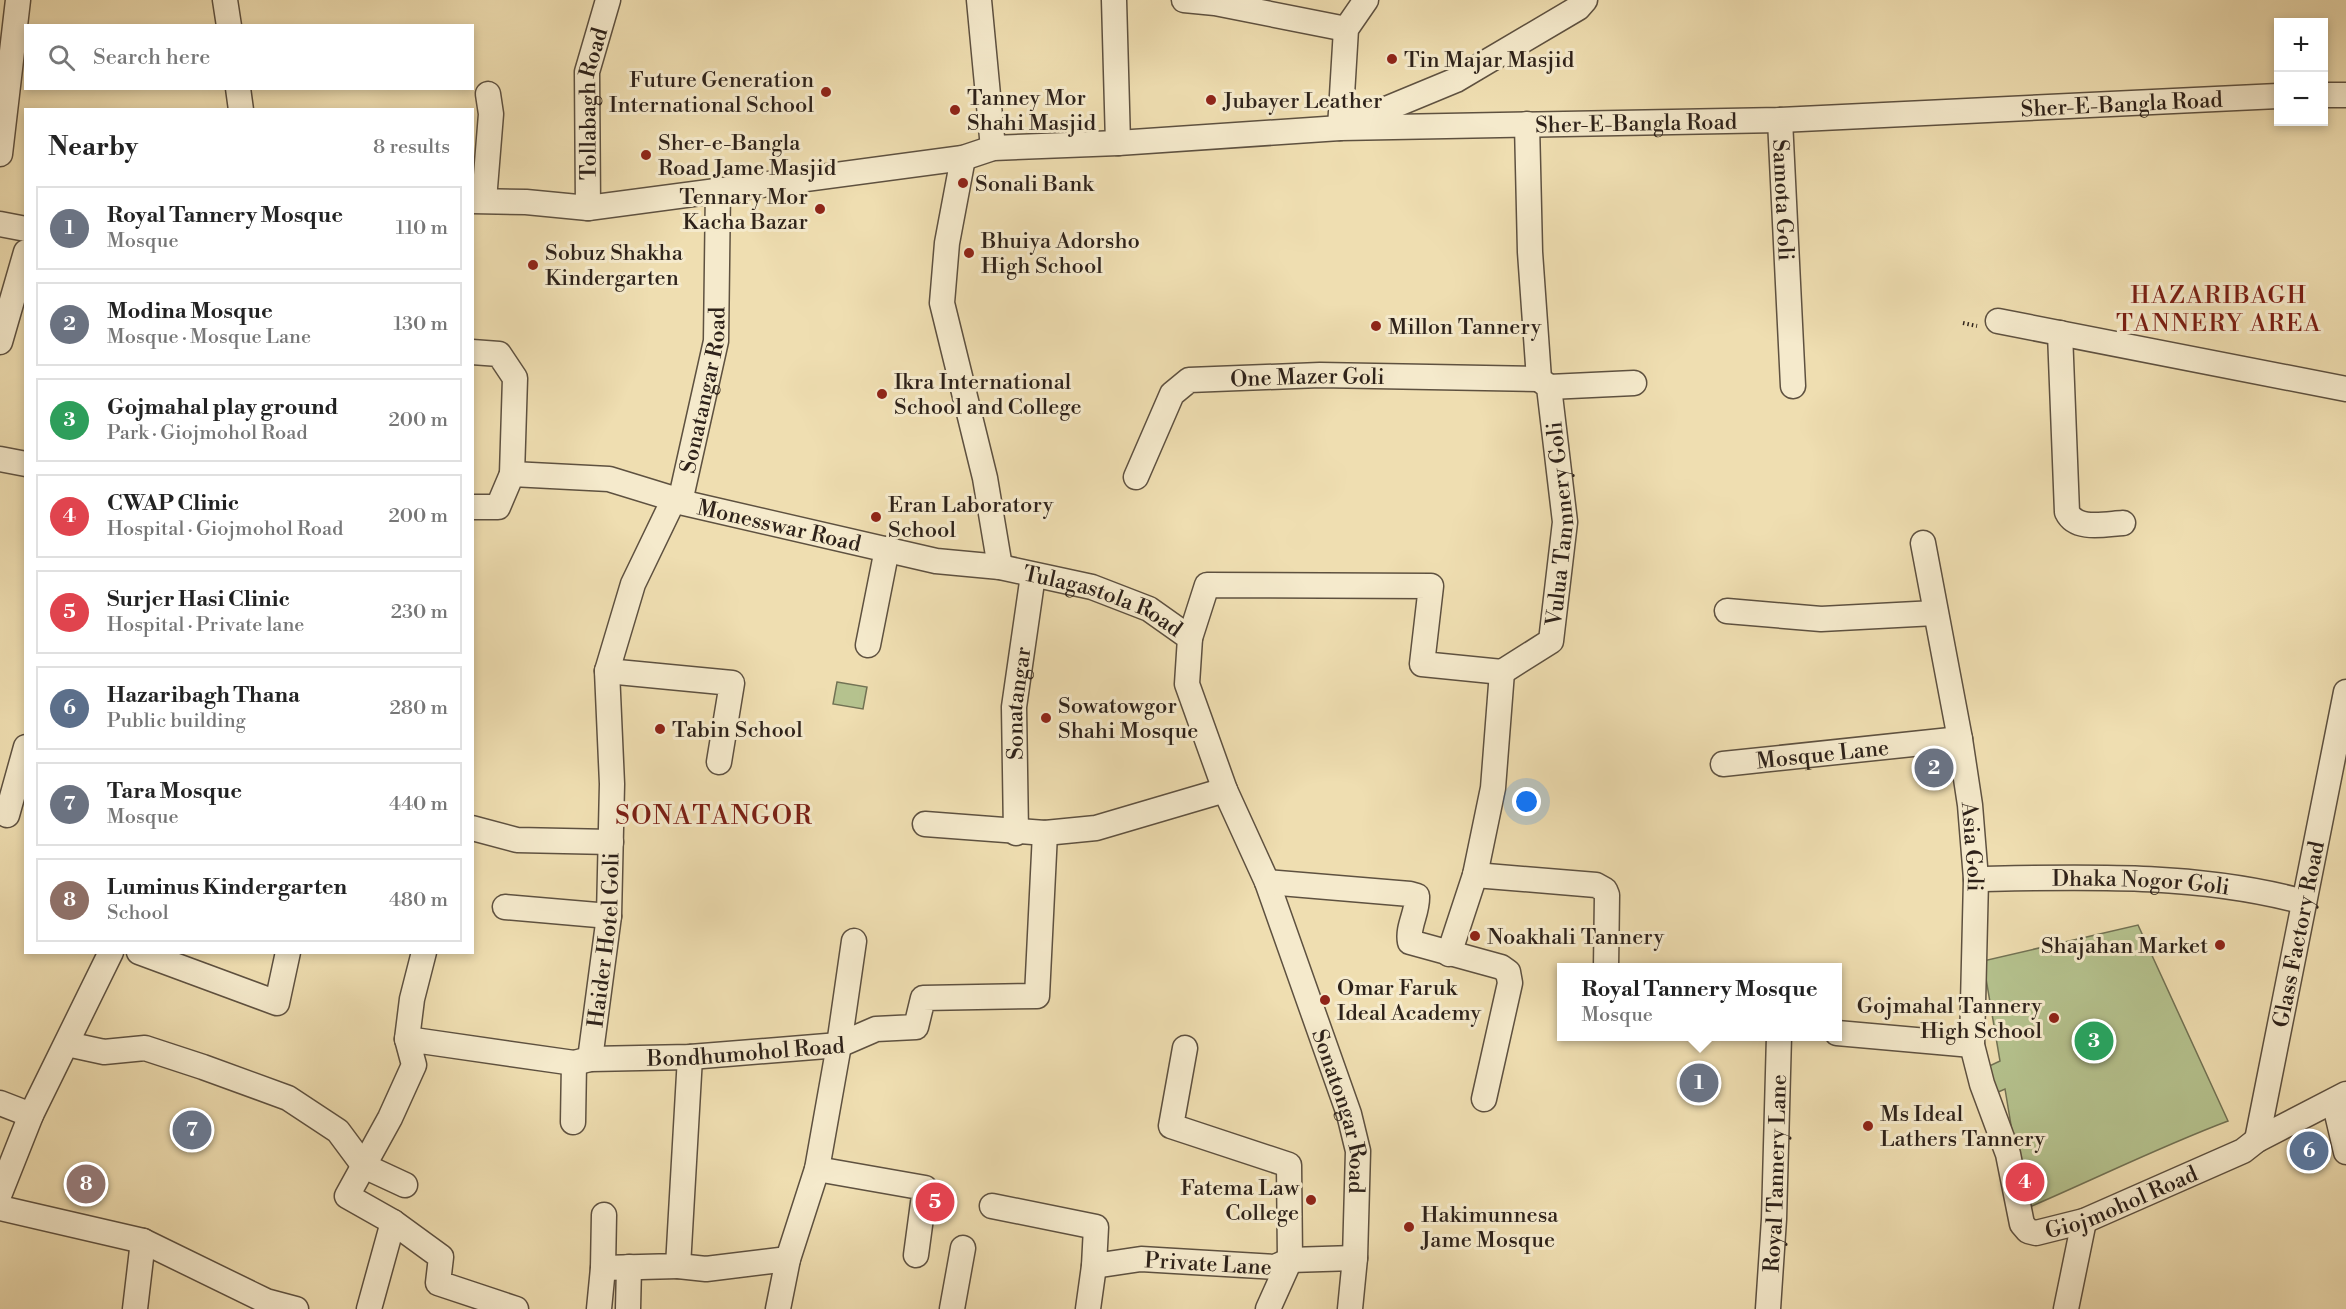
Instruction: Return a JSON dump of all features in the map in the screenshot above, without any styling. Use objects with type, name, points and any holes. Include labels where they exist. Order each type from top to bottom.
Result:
[{"type":"street","points":[[0,154],[18,0]]},
{"type":"street","points":[[225,0],[229,24]]},
{"type":"street","name":"Tollabagh Road","points":[[588,208],[587,72],[608,0]]},
{"type":"street","points":[[979,0],[993,148]]},
{"type":"street","points":[[1114,0],[1118,143]]},
{"type":"street","points":[[1184,0],[1215,3],[1346,29]]},
{"type":"street","points":[[1366,0],[1346,29],[1340,128],[1456,80],[1575,3]]},
{"type":"street","points":[[238,90],[241,108]]},
{"type":"street","points":[[478,200],[491,114],[488,94]]},
{"type":"street","points":[[2328,95],[2346,95]]},
{"type":"street","name":"Sher-E-Bangla Road","points":[[478,200],[588,208],[963,158],[993,148],[1118,143],[1340,128],[1780,120],[2274,96]]},
{"type":"street","name":"Samota Goli","points":[[1780,120],[1786,280],[1793,386]]},
{"type":"street","name":"Vulua Tannnery Goli","points":[[1502,672],[1551,641],[1565,522],[1544,383],[1530,252],[1527,124]]},
{"type":"street","points":[[963,158],[947,243],[942,303],[985,478],[1000,567]]},
{"type":"street","name":"Sonatangar Road","points":[[612,784],[607,671],[633,584],[677,500],[716,341],[718,189]]},
{"type":"street","points":[[0,224],[24,230]]},
{"type":"street","points":[[0,342],[24,259]]},
{"type":"street","points":[[1998,321],[2346,388]]},
{"type":"street","points":[[2060,333],[2067,512],[2071,520],[2078,524],[2123,523]]},
{"type":"street","points":[[474,352],[499,354],[515,378],[512,474],[498,507],[474,507]]},
{"type":"street","name":"One Mazer Goli","points":[[1136,477],[1172,394],[1189,380],[1320,375],[1544,383],[1634,383]]},
{"type":"street","points":[[0,459],[24,464]]},
{"type":"street","name":"Monesswar Road","points":[[512,474],[609,479],[677,500],[936,561],[1000,567]]},
{"type":"street","name":"Asia Goli","points":[[1923,543],[1960,739],[1970,805],[1976,879],[1972,1045]]},
{"type":"street","points":[[868,645],[886,549]]},
{"type":"street","name":"Tulagastola Road","points":[[1000,567],[1092,587],[1149,609],[1190,638],[1187,684],[1225,789],[1254,854]]},
{"type":"street","name":"Sonatangar","points":[[1016,833],[1014,707],[1033,574]]},
{"type":"street","points":[[1190,638],[1207,585],[1431,586],[1422,664],[1502,672],[1493,788],[1475,875],[1449,954]]},
{"type":"street","points":[[1727,611],[1821,619],[1935,613]]},
{"type":"street","points":[[607,671],[732,683],[719,762]]},
{"type":"street","name":"Glass Factory Road","points":[[2256,1140],[2346,692]]},
{"type":"street","name":"Mosque Lane","points":[[1723,764],[1960,739]]},
{"type":"street","points":[[11,816],[24,756]]},
{"type":"street","name":"Haider Hotel Goli","points":[[582,1061],[609,916],[612,784]]},
{"type":"street","points":[[925,824],[1016,833],[1046,833],[1096,828],[1225,789]]},
{"type":"street","points":[[474,829],[517,840],[611,842]]},
{"type":"street","name":"Bondhumohol Road","points":[[407,1039],[582,1061],[690,1057],[839,1045],[876,1029],[916,1027],[923,998],[1037,996],[1046,833]]},
{"type":"street","name":"Sonatongar Road","points":[[1254,854],[1267,882],[1349,1113],[1358,1151],[1355,1258],[1350,1309]]},
{"type":"street","points":[[1475,875],[1596,885],[1605,890],[1607,895],[1606,963]]},
{"type":"street","name":"Dhaka Nogor Goli","points":[[1976,879],[2109,877],[2180,881],[2270,893],[2304,902]]},
{"type":"street","points":[[1267,882],[1417,896],[1418,904],[1409,936],[1410,942],[1501,967],[1508,972],[1510,982],[1484,1100]]},
{"type":"street","points":[[505,907],[609,916]]},
{"type":"street","points":[[778,1309],[788,1259],[817,1169],[839,1045],[854,941]]},
{"type":"street","points":[[0,1193],[31,1115],[110,954]]},
{"type":"street","points":[[144,954],[277,1003],[288,954]]},
{"type":"street","points":[[423,954],[412,999],[407,1039],[414,1065],[390,1118],[347,1196],[393,1222],[441,1257],[438,1283],[516,1309]]},
{"type":"street","points":[[1842,1033],[1972,1045]]},
{"type":"street","name":"Royal Tannery Lane","points":[[1768,1309],[1774,1219],[1779,1041]]},
{"type":"street","points":[[67,1044],[104,1052],[145,1048],[203,1066],[288,1098],[338,1131],[364,1166],[405,1185]]},
{"type":"street","name":"Giojmohol Road","points":[[1972,1045],[1982,1084],[2008,1154],[2022,1224],[2028,1231],[2036,1233],[2084,1221],[2243,1151],[2256,1140],[2340,1098]]},
{"type":"street","points":[[1185,1048],[1171,1126],[1289,1164],[1290,1260],[1268,1309]]},
{"type":"street","points":[[670,1266],[690,1057]]},
{"type":"street","points":[[573,1122],[582,1061]]},
{"type":"street","points":[[2340,1098],[2346,1152]]},
{"type":"street","points":[[0,1103],[31,1115]]},
{"type":"street","points":[[817,1169],[925,1188],[916,1255]]},
{"type":"street","points":[[992,1206],[1096,1227],[1088,1309]]},
{"type":"street","points":[[0,1208],[142,1242],[266,1300],[296,1309]]},
{"type":"street","points":[[599,1309],[603,1268],[604,1215]]},
{"type":"street","points":[[2066,1309],[2084,1221]]},
{"type":"street","points":[[369,1309],[393,1222]]},
{"type":"street","points":[[135,1309],[142,1242]]},
{"type":"street","points":[[952,1309],[963,1248]]},
{"type":"street","name":"Private Lane","points":[[1094,1266],[1141,1259],[1275,1267],[1290,1260],[1355,1258]]},
{"type":"street","points":[[603,1268],[670,1266],[706,1269],[788,1259]]},
{"type":"street","points":[[628,1309],[630,1267]]},
{"type":"green space","points":[[837,682],[867,687],[863,709],[833,704]]},
{"type":"green space","points":[[2138,925],[2228,1121],[2025,1209],[2005,1089],[1996,1093],[1985,1068],[2000,1061],[1983,961]]},
{"type":"place","name":"Tin Majar Masjid","points":[[1392,59]]},
{"type":"place","name":"Future Generation International School","points":[[826,92]]},
{"type":"place","name":"Jubayer Leather","points":[[1211,100]]},
{"type":"place","name":"Tanney Mor Shahi Masjid","points":[[955,110]]},
{"type":"place","name":"Sher-e-Bangla Road Jame Masjid","points":[[646,155]]},
{"type":"place","name":"Sonali Bank","points":[[963,183]]},
{"type":"place","name":"Tennary Mor Kacha Bazar","points":[[820,209]]},
{"type":"place","name":"Bhuiya Adorsho High School","points":[[969,253]]},
{"type":"place","name":"Sobuz Shakha Kindergarten","points":[[533,265]]},
{"type":"place","name":"Millon Tannery","points":[[1376,326]]},
{"type":"place","name":"Ikra International School and College","points":[[882,394]]},
{"type":"place","name":"Eran Laboratory School","points":[[876,517]]},
{"type":"place","name":"Sowatowgor Shahi Mosque","points":[[1046,718]]},
{"type":"place","name":"Tabin School","points":[[660,729]]},
{"type":"place","name":"Modina Mosque","points":[[1934,768]]},
{"type":"place","name":"Noakhali Tannery","points":[[1475,936]]},
{"type":"place","name":"Shajahan Market","points":[[2220,945]]},
{"type":"place","name":"Omar Faruk Ideal Academy","points":[[1325,1000]]},
{"type":"place","name":"Gojmahal Tannery High School","points":[[2054,1018]]},
{"type":"place","name":"Gojmahal play ground","points":[[2094,1041]]},
{"type":"place","name":"Royal Tannery Mosque","points":[[1699,1083]]},
{"type":"place","name":"Ms Ideal Lathers Tannery","points":[[1868,1126]]},
{"type":"place","name":"Tara Mosque","points":[[192,1130]]},
{"type":"place","name":"Hazaribagh Thana","points":[[2309,1151]]},
{"type":"place","name":"CWAP Clinic","points":[[2025,1182]]},
{"type":"place","name":"Luminus Kindergarten","points":[[86,1184]]},
{"type":"place","name":"Fatema Law College","points":[[1311,1200]]},
{"type":"place","name":"Surjer Hasi Clinic","points":[[935,1202]]},
{"type":"place","name":"Hakimunnesa Jame Mosque","points":[[1409,1227]]},
{"type":"district","name":"HAZARIBAGH TANNERY AREA","points":[[2219,309]]},
{"type":"district","name":"SONATANGOR","points":[[714,815]]}]
